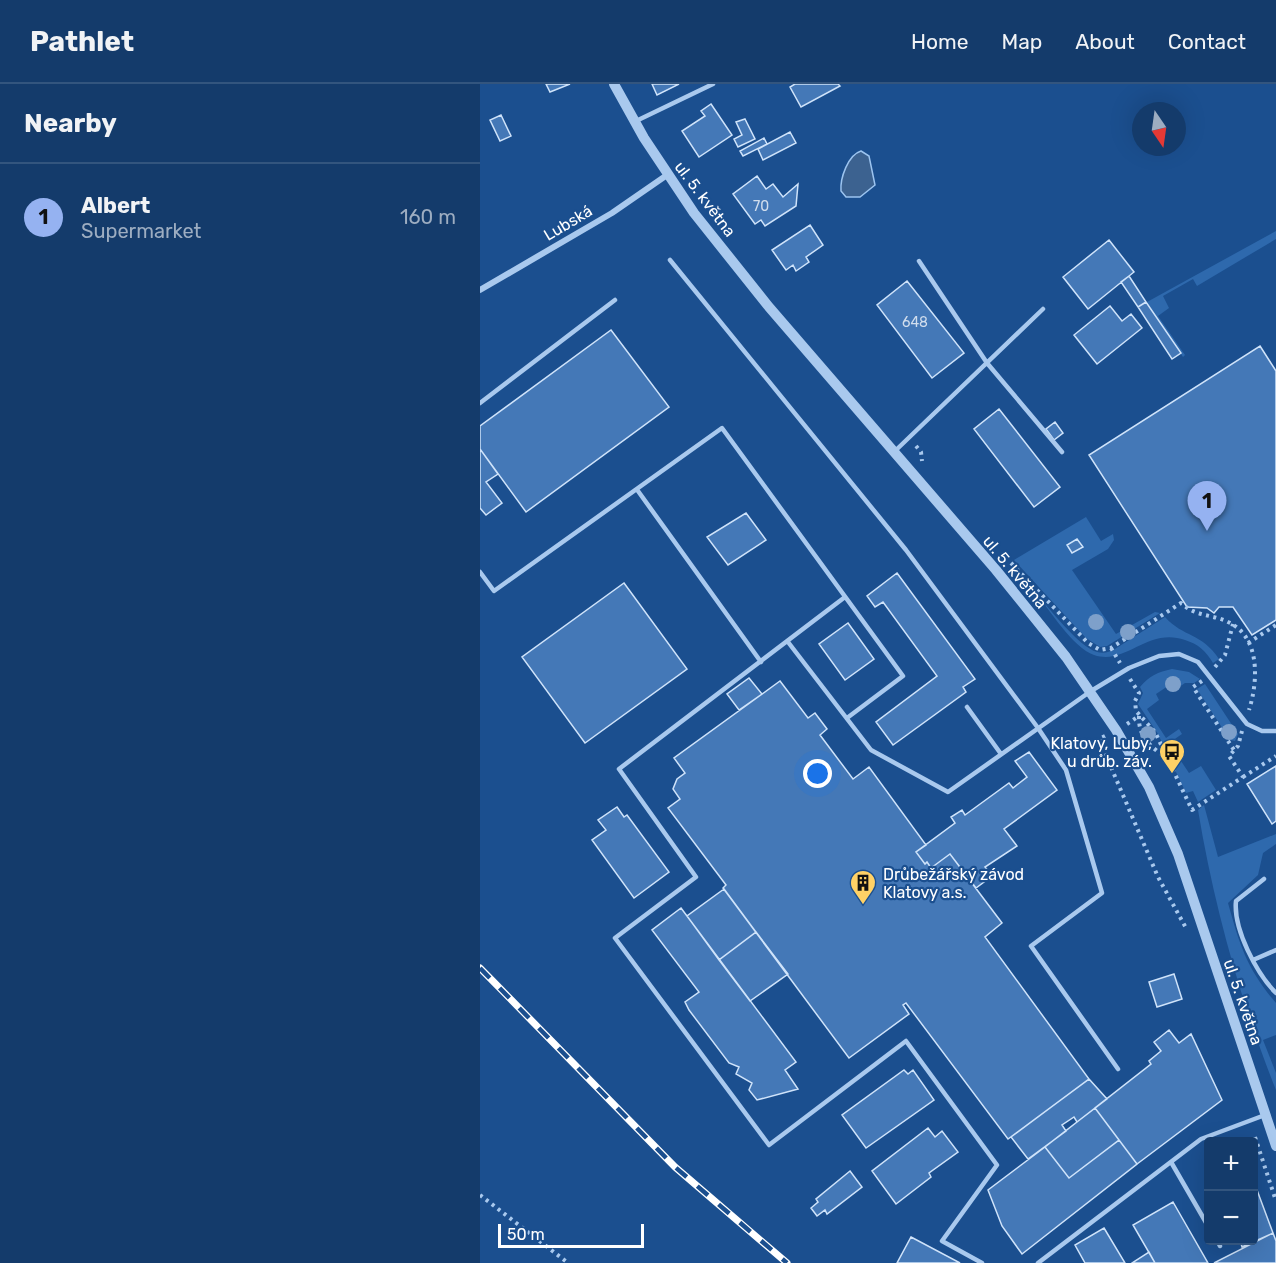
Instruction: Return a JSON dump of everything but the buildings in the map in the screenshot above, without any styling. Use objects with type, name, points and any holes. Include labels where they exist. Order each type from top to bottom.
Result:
[{"type":"street","name":"ul. 5. května","points":[[614,84],[634,122],[667,175],[769,307],[996,570],[1091,691],[1116,730],[1149,787],[1178,854],[1276,1143]]},
{"type":"street","name":"Lubská","points":[[480,291],[612,213],[667,175]]},
{"type":"lane","points":[[634,122],[713,84]]},
{"type":"lane","points":[[670,260],[906,550],[1038,728],[1066,770],[1102,893],[1030,946],[1118,1069]]},
{"type":"lane","points":[[919,261],[987,363],[1062,452]]},
{"type":"lane","points":[[480,403],[615,300]]},
{"type":"lane","points":[[893,453],[1043,309]]},
{"type":"lane","points":[[480,572],[494,591],[722,428],[903,676],[847,718]]},
{"type":"lane","points":[[638,490],[761,662]]},
{"type":"lane","points":[[845,597],[619,770],[696,877],[615,938],[769,1145],[906,1041],[997,1165],[942,1241],[982,1263]]},
{"type":"lane","points":[[788,642],[871,750],[948,792],[1091,691],[1125,671],[1160,656],[1179,654],[1198,662],[1245,722],[1262,731],[1276,731]]},
{"type":"lane","points":[[967,707],[1002,754]]},
{"type":"lane","points":[[1264,879],[1236,901],[1235,912],[1256,970],[1276,993]]},
{"type":"lane","points":[[1253,960],[1276,950]]},
{"type":"lane","points":[[1038,1263],[1201,1139],[1265,1115]]},
{"type":"lane","points":[[1171,1162],[1204,1218]]},
{"type":"path","points":[[909,438],[921,452],[923,467]]},
{"type":"path","points":[[1008,559],[1088,643],[1100,650],[1111,648],[1181,603],[1194,613],[1226,621],[1237,627],[1254,653],[1255,686],[1239,746],[1229,756],[1243,777]]},
{"type":"path","points":[[1248,643],[1276,625]]},
{"type":"path","points":[[1111,648],[1139,693],[1135,701],[1140,733],[1155,750],[1166,757]]},
{"type":"path","points":[[1139,716],[1099,740],[1158,877],[1187,930]]},
{"type":"path","points":[[1139,716],[1155,732],[1192,810],[1276,756]]},
{"type":"path","points":[[1250,1120],[1276,1202]]},
{"type":"path","points":[[480,1195],[568,1263]]},
{"type":"shaded area","points":[[861,151],[869,156],[875,185],[860,197],[846,197],[841,191],[843,174],[852,157]]},
{"type":"shaded area","points":[[1276,231],[1276,239],[1197,286],[1193,279],[1163,296],[1169,308],[1158,316],[1185,355],[1183,357],[1147,302]]},
{"type":"shaded area","points":[[1086,517],[1101,541],[1113,534],[1114,540],[1108,549],[1072,570],[1116,634],[1155,612],[1160,613],[1107,646],[1100,647],[1086,638],[1014,560]]},
{"type":"shaded area","points":[[1035,592],[1073,635],[1097,652],[1102,653],[1115,649],[1165,617],[1179,629],[1206,644],[1219,659],[1213,663],[1198,646],[1171,637],[1159,638],[1116,655],[1106,657],[1094,655],[1078,645]]},
{"type":"shaded area","points":[[1172,669],[1189,672],[1200,679],[1194,683],[1185,683],[1172,692],[1168,686],[1156,694],[1159,700],[1147,709],[1166,738],[1179,729],[1182,734],[1169,743],[1189,773],[1201,766],[1216,790],[1198,802],[1193,791],[1186,793],[1158,734],[1138,704],[1143,693],[1140,687],[1143,683],[1154,675]]},
{"type":"shaded area","points":[[1205,684],[1238,734],[1235,741],[1230,740],[1197,689]]},
{"type":"shaded area","points":[[1204,805],[1218,857],[1276,834],[1276,844],[1263,853],[1258,875],[1228,903],[1236,932],[1251,968],[1276,1003],[1276,1035],[1263,1040],[1276,1073],[1276,1090],[1251,1022],[1220,917],[1198,810]]},
{"type":"railway","points":[[480,968],[675,1167],[787,1263]]},
{"type":"place","name":"Albert","points":[[1207,531]]},
{"type":"place","name":"Klatovy, Luby, u drůb. záv.","points":[[1172,775]]},
{"type":"place","name":"Drůbežářský závod Klatovy a.s.","points":[[863,906]]}]
